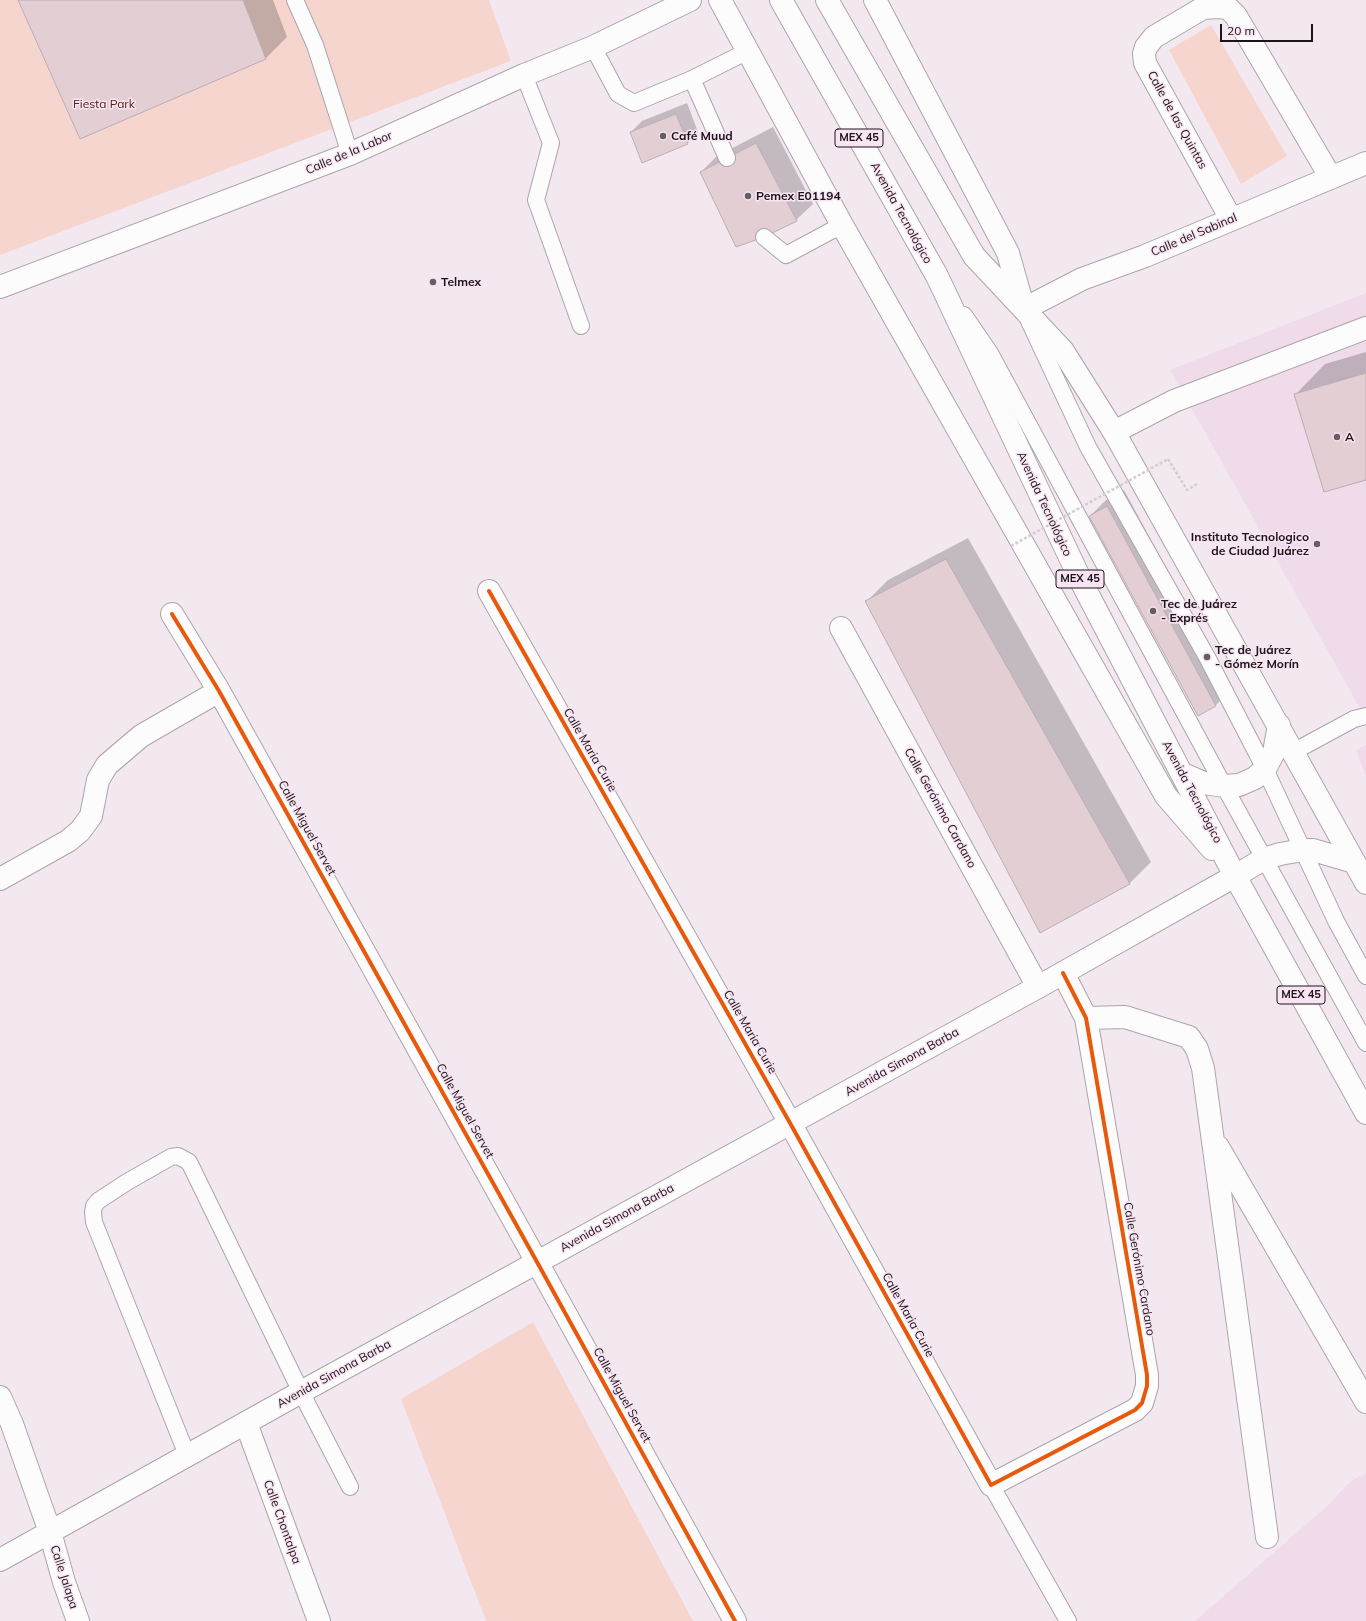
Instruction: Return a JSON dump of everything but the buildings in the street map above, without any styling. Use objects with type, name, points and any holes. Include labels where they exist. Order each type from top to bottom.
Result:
[{"type":"street","name":"Calle de la Labor","points":[[0,287],[350,154],[524,75],[593,47],[690,0]]},
{"type":"street","points":[[720,0],[842,225],[1166,796],[1235,876]]},
{"type":"street","name":"Avenida Tecnológico","points":[[781,0],[937,276],[1082,584],[1183,774],[1235,876],[1366,1113]]},
{"type":"street","name":"MEX 45","points":[[827,0],[974,256],[1063,351],[1114,432],[1366,883]]},
{"type":"street","points":[[875,0],[1008,253],[1024,309]]},
{"type":"street","name":"Calle de las Quintas","points":[[1231,218],[1145,63],[1146,46],[1154,37],[1203,8],[1218,6],[1228,8],[1236,16],[1331,178]]},
{"type":"street","name":"Calle del Sabinal","points":[[1024,309],[1082,280],[1145,256],[1231,218],[1366,163]]},
{"type":"street","points":[[1114,432],[1174,401],[1366,328]]},
{"type":"street","name":"Calle Maria Curie","points":[[489,591],[790,1123],[991,1485]]},
{"type":"street","name":"Calle Miguel Servet","points":[[172,614],[219,691],[735,1621]]},
{"type":"street","name":"Calle Gerónimo Cardano","points":[[841,628],[1038,987]]},
{"type":"street","points":[[0,879],[68,840],[80,831],[91,816],[98,780],[107,765],[135,740],[219,691]]},
{"type":"street","points":[[1183,774],[1204,783],[1224,786],[1239,785],[1255,778],[1266,769],[1274,752],[1279,725]]},
{"type":"street","name":"Avenida Simona Barba","points":[[0,1560],[300,1392],[1038,987],[1264,859],[1280,854],[1303,850],[1313,850],[1354,862]]},
{"type":"street","name":"Calle Gerónimo Cardano","points":[[991,1485],[1134,1410],[1142,1403],[1148,1386],[1086,1018],[1063,973]]},
{"type":"street","points":[[1086,1018],[1125,1017],[1189,1037],[1196,1049],[1203,1068],[1267,1537]]},
{"type":"street","points":[[1212,1137],[1366,1402]]},
{"type":"street","name":"Calle Jalapa","points":[[0,1397],[12,1424],[50,1532],[64,1582],[78,1621]]},
{"type":"street","name":"Calle Chontalpa","points":[[246,1422],[319,1621]]},
{"type":"lane","points":[[295,0],[314,45],[350,154]]},
{"type":"lane","points":[[593,47],[618,94],[634,103],[692,79],[748,51]]},
{"type":"lane","points":[[524,75],[551,143],[536,200],[581,326]]},
{"type":"lane","points":[[692,79],[727,158]]},
{"type":"lane","points":[[764,237],[786,255],[842,225]]},
{"type":"lane","points":[[937,276],[990,353],[1224,786],[1366,1043]]},
{"type":"lane","points":[[1024,309],[1088,447],[1207,657],[1266,769],[1336,921],[1366,976]]},
{"type":"lane","points":[[1294,752],[1354,719],[1366,716]]},
{"type":"lane","points":[[186,1456],[94,1222],[93,1212],[94,1206],[98,1202],[127,1182],[171,1157],[178,1156],[184,1158],[192,1168],[300,1392],[350,1487]]},
{"type":"lane","name":"Calle Maria Curie","points":[[991,1485],[1068,1621]]},
{"type":"path","points":[[1011,546],[1168,459],[1187,490],[1197,484]]},
{"type":"shaded area","name":"Instituto Tecnologico de Ciudad Juárez","points":[[1366,293],[1366,719],[1170,370]]},
{"type":"shaded area","points":[[1366,745],[1366,774],[1365,774],[1356,750]]},
{"type":"shaded area","points":[[1366,1473],[1366,1621],[1195,1621],[1326,1507],[1351,1481]]},
{"type":"green space","name":"Fiesta Park","points":[[0,0],[489,0],[511,61],[0,255]]},
{"type":"green space","points":[[1211,25],[1287,156],[1241,184],[1169,50]]},
{"type":"green space","points":[[533,1322],[693,1621],[486,1621],[401,1399]]},
{"type":"cycle path","points":[[489,591],[790,1123],[991,1485],[1135,1410],[1142,1403],[1147,1386],[1147,1375],[1086,1018],[1063,973]]},
{"type":"cycle path","points":[[172,614],[219,691],[735,1621]]},
{"type":"place","name":"Café Muud","points":[[663,136]]},
{"type":"place","name":"Pemex E01194","points":[[748,196]]},
{"type":"place","name":"Telmex","points":[[433,282]]},
{"type":"place","name":"A","points":[[1337,437]]},
{"type":"place","name":"Instituto Tecnologico de Ciudad Juárez","points":[[1317,544]]},
{"type":"place","name":"Tec de Juárez - Exprés","points":[[1153,611]]},
{"type":"place","name":"Tec de Juárez - Gómez Morín","points":[[1207,657]]}]
